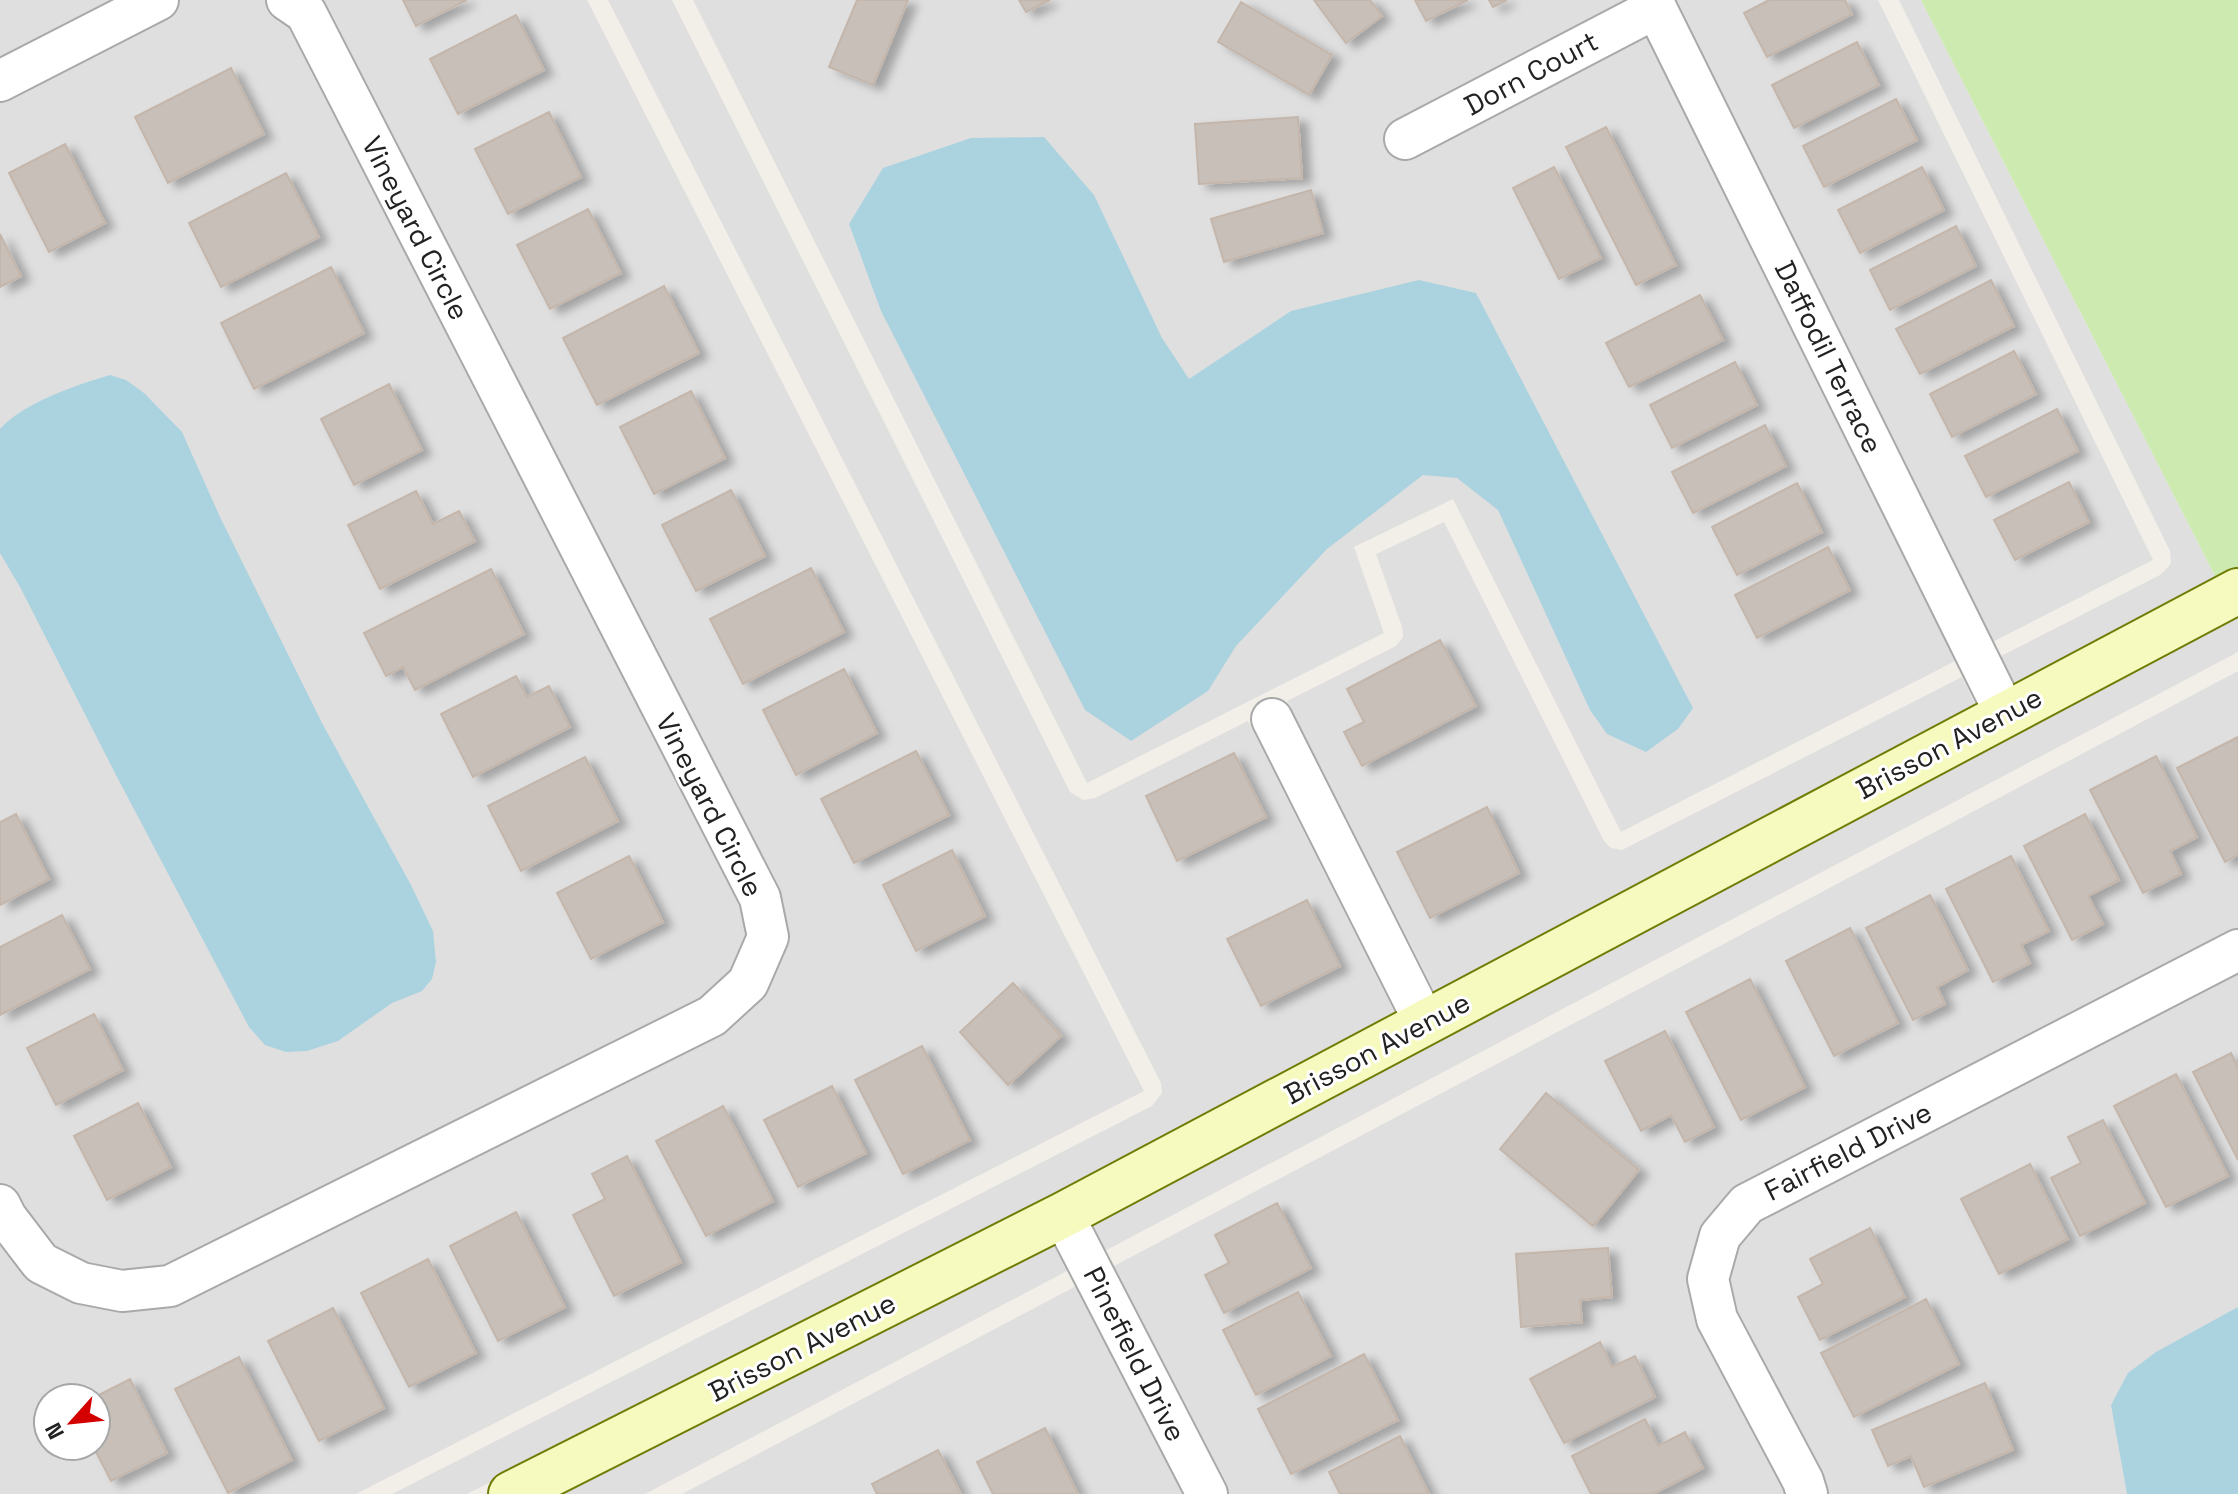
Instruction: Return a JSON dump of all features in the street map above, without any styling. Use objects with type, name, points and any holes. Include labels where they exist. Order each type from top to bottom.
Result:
[{"type":"street","points":[[0,81],[158,0]]},
{"type":"street","name":"Vineyard Circle","points":[[0,1205],[41,1263],[81,1283],[122,1291],[170,1286],[712,1016],[748,983],[768,937],[760,898],[306,13],[287,0]]},
{"type":"street","name":"Dorn Court","points":[[1405,139],[1654,4]]},
{"type":"street","name":"Daffodil Terrace","points":[[1654,4],[2005,713]]},
{"type":"street","name":"Brisson Avenue","points":[[511,1494],[1063,1215],[2238,591]]},
{"type":"street","points":[[1272,719],[1425,1023]]},
{"type":"street","name":"Fairfield Drive","points":[[1807,1494],[1717,1319],[1708,1279],[1720,1236],[1747,1204],[2238,950]]},
{"type":"street","name":"Pinefield Drive","points":[[1063,1215],[1207,1494]]},
{"type":"shaded area","points":[[0,0],[587,0],[1144,1091],[356,1494],[0,1494]]},
{"type":"shaded area","points":[[608,0],[672,0],[1070,792],[1083,800],[1095,798],[1248,721],[1396,1015],[1054,1197],[467,1494],[392,1494],[1152,1106],[1162,1093],[1161,1083]]},
{"type":"shaded area","points":[[693,0],[1878,0],[2153,560],[1621,832],[1453,499],[1354,547],[1384,633],[1087,783]]},
{"type":"shaded area","points":[[1899,0],[1921,0],[2217,580],[2016,686],[2001,656],[2160,575],[2171,562],[2170,551]]},
{"type":"shaded area","points":[[1444,522],[1604,841],[1611,848],[1622,850],[1962,677],[1976,706],[1436,994],[1287,701],[1396,646],[1403,637],[1402,627],[1376,554]]},
{"type":"shaded area","points":[[2238,613],[2238,652],[645,1494],[555,1494]]},
{"type":"shaded area","points":[[2238,671],[2238,1494],[682,1494],[1654,981]]},
{"type":"green space","points":[[1921,0],[2238,0],[2238,569],[2217,580]]},
{"type":"water","points":[[1044,137],[1094,195],[1162,338],[1189,379],[1291,311],[1419,280],[1476,293],[1693,708],[1678,729],[1646,752],[1607,734],[1590,710],[1498,510],[1457,478],[1423,475],[1327,549],[1236,646],[1208,691],[1131,741],[1085,710],[881,311],[849,224],[883,168],[971,138]]},
{"type":"water","points":[[110,375],[126,380],[144,393],[182,432],[220,517],[322,723],[433,931],[436,962],[432,979],[422,991],[392,1003],[338,1041],[307,1051],[286,1052],[265,1045],[249,1027],[0,553],[0,429],[36,403]]},
{"type":"water","points":[[2238,1307],[2238,1494],[2127,1494],[2111,1405],[2128,1373],[2156,1352]]},
{"type":"building","points":[[403,0],[467,0],[416,26]]},
{"type":"building","points":[[857,0],[908,0],[873,85],[829,67]]},
{"type":"building","points":[[1019,0],[1050,0],[1026,12]]},
{"type":"building","points":[[1314,0],[1370,0],[1382,16],[1346,43]]},
{"type":"building","points":[[1415,0],[1468,0],[1426,21]]},
{"type":"building","points":[[1489,0],[1507,0],[1493,7]]},
{"type":"building","points":[[1769,0],[1845,0],[1852,14],[1767,57],[1744,13]]},
{"type":"building","points":[[1241,2],[1332,55],[1309,95],[1218,42]]},
{"type":"building","points":[[516,15],[544,70],[458,114],[430,59]]},
{"type":"building","points":[[1857,42],[1879,85],[1794,128],[1772,85]]},
{"type":"building","points":[[231,68],[264,134],[168,183],[135,117]]},
{"type":"building","points":[[1896,99],[1917,140],[1824,187],[1803,146]]},
{"type":"building","points":[[549,112],[581,177],[508,214],[475,149]]},
{"type":"building","points":[[1298,117],[1302,178],[1199,184],[1195,124]]},
{"type":"building","points":[[1606,127],[1676,265],[1636,285],[1566,147]]},
{"type":"building","points":[[65,144],[105,223],[49,252],[9,173]]},
{"type":"building","points":[[1554,167],[1601,258],[1559,279],[1513,188]]},
{"type":"building","points":[[1922,167],[1944,210],[1860,253],[1838,210]]},
{"type":"building","points":[[286,173],[319,237],[221,287],[189,223]]},
{"type":"building","points":[[1311,190],[1323,233],[1224,262],[1211,219]]},
{"type":"building","points":[[588,209],[621,273],[550,309],[517,245]]},
{"type":"building","points":[[1956,226],[1976,266],[1890,310],[1870,270]]},
{"type":"building","points":[[0,234],[21,276],[0,287]]},
{"type":"building","points":[[331,267],[364,333],[254,389],[221,323]]},
{"type":"building","points":[[1991,280],[2014,326],[1920,374],[1896,329]]},
{"type":"building","points":[[664,286],[699,353],[597,405],[563,338]]},
{"type":"building","points":[[1700,295],[1723,340],[1629,387],[1606,343]]},
{"type":"building","points":[[2014,351],[2036,394],[1952,437],[1930,394]]},
{"type":"building","points":[[1735,362],[1757,405],[1672,448],[1650,405]]},
{"type":"building","points":[[389,384],[422,450],[354,485],[321,419]]},
{"type":"building","points":[[691,391],[725,458],[654,494],[620,427]]},
{"type":"building","points":[[2057,409],[2078,451],[1986,497],[1965,456]]},
{"type":"building","points":[[1765,425],[1786,466],[1693,513],[1672,472]]},
{"type":"building","points":[[2069,482],[2089,522],[2015,560],[1994,520]]},
{"type":"building","points":[[1797,483],[1822,532],[1737,575],[1712,527]]},
{"type":"building","points":[[731,490],[765,556],[696,591],[662,525]]},
{"type":"building","points":[[416,491],[433,524],[459,511],[475,541],[380,589],[348,525]]},
{"type":"building","points":[[1828,547],[1850,590],[1757,638],[1735,595]]},
{"type":"building","points":[[811,568],[844,632],[743,684],[710,619]]},
{"type":"building","points":[[491,569],[524,634],[415,690],[403,667],[386,676],[364,633]]},
{"type":"building","points":[[1440,640],[1476,706],[1362,766],[1344,732],[1364,722],[1347,689]]},
{"type":"building","points":[[844,669],[877,733],[796,775],[763,710]]},
{"type":"building","points":[[516,676],[527,697],[549,686],[570,727],[473,777],[441,714]]},
{"type":"building","points":[[2238,737],[2238,855],[2225,862],[2177,768]]},
{"type":"building","points":[[916,751],[949,815],[854,863],[821,799]]},
{"type":"building","points":[[1234,753],[1266,817],[1177,861],[1146,796]]},
{"type":"building","points":[[2156,756],[2197,837],[2170,851],[2181,874],[2143,893],[2090,790]]},
{"type":"building","points":[[585,757],[618,821],[521,871],[488,806]]},
{"type":"building","points":[[1487,807],[1519,873],[1430,918],[1397,852]]},
{"type":"building","points":[[16,814],[49,879],[0,905],[0,822]]},
{"type":"building","points":[[2085,814],[2119,880],[2088,896],[2103,924],[2072,940],[2024,846]]},
{"type":"building","points":[[952,850],[985,916],[916,951],[883,885]]},
{"type":"building","points":[[629,856],[663,922],[591,959],[557,893]]},
{"type":"building","points":[[2011,856],[2049,931],[2021,945],[2030,963],[1993,982],[1946,889]]},
{"type":"building","points":[[1930,895],[1968,970],[1937,987],[1945,1004],[1913,1020],[1866,928]]},
{"type":"building","points":[[1307,900],[1340,966],[1261,1006],[1227,939]]},
{"type":"building","points":[[62,915],[90,969],[0,1015],[0,947]]},
{"type":"building","points":[[1850,928],[1898,1023],[1834,1056],[1786,961]]},
{"type":"building","points":[[1750,979],[1805,1087],[1741,1120],[1686,1012]]},
{"type":"building","points":[[1013,983],[1061,1036],[1008,1085],[960,1032]]},
{"type":"building","points":[[94,1014],[123,1070],[56,1105],[27,1048]]},
{"type":"building","points":[[1665,1031],[1714,1127],[1685,1142],[1671,1115],[1641,1131],[1605,1061]]},
{"type":"building","points":[[922,1046],[970,1140],[903,1174],[855,1080]]},
{"type":"building","points":[[2231,1053],[2238,1068],[2238,1160],[2193,1072]]},
{"type":"building","points":[[2176,1074],[2228,1176],[2166,1207],[2114,1106]]},
{"type":"building","points":[[832,1086],[866,1153],[798,1187],[764,1120]]},
{"type":"building","points":[[1546,1093],[1639,1170],[1593,1226],[1500,1149]]},
{"type":"building","points":[[138,1103],[171,1167],[107,1200],[74,1136]]},
{"type":"building","points":[[723,1106],[773,1201],[706,1236],[656,1141]]},
{"type":"building","points":[[2103,1120],[2145,1203],[2080,1236],[2051,1178],[2081,1163],[2068,1137]]},
{"type":"building","points":[[627,1156],[681,1262],[614,1296],[573,1215],[605,1199],[592,1174]]},
{"type":"building","points":[[2030,1164],[2068,1239],[1999,1274],[1961,1199]]},
{"type":"building","points":[[1277,1203],[1311,1268],[1224,1313],[1205,1275],[1229,1263],[1215,1235]]},
{"type":"building","points":[[516,1212],[565,1307],[498,1341],[450,1246]]},
{"type":"building","points":[[1870,1228],[1905,1297],[1820,1340],[1798,1297],[1823,1284],[1810,1259]]},
{"type":"building","points":[[1608,1248],[1612,1297],[1580,1300],[1582,1322],[1521,1327],[1516,1254]]},
{"type":"building","points":[[428,1259],[476,1353],[409,1387],[361,1293]]},
{"type":"building","points":[[1298,1292],[1331,1356],[1256,1395],[1223,1330]]},
{"type":"building","points":[[1926,1299],[1959,1364],[1854,1417],[1821,1353]]},
{"type":"building","points":[[333,1308],[384,1408],[319,1441],[268,1341]]},
{"type":"building","points":[[1600,1342],[1612,1367],[1635,1356],[1655,1397],[1564,1443],[1530,1379]]},
{"type":"building","points":[[1364,1354],[1398,1420],[1291,1474],[1258,1409]]},
{"type":"building","points":[[239,1357],[292,1460],[228,1493],[175,1389]]},
{"type":"building","points":[[130,1379],[167,1453],[111,1481],[101,1462],[112,1462],[112,1388]]},
{"type":"building","points":[[1985,1383],[2013,1450],[1924,1487],[1911,1456],[1888,1466],[1872,1430]]},
{"type":"building","points":[[1645,1419],[1658,1446],[1685,1432],[1703,1468],[1653,1494],[1591,1494],[1572,1456]]},
{"type":"building","points":[[1045,1428],[1078,1494],[993,1494],[977,1462]]},
{"type":"building","points":[[1400,1436],[1429,1494],[1340,1494],[1329,1472]]},
{"type":"building","points":[[938,1450],[961,1494],[877,1494],[872,1484]]}]
